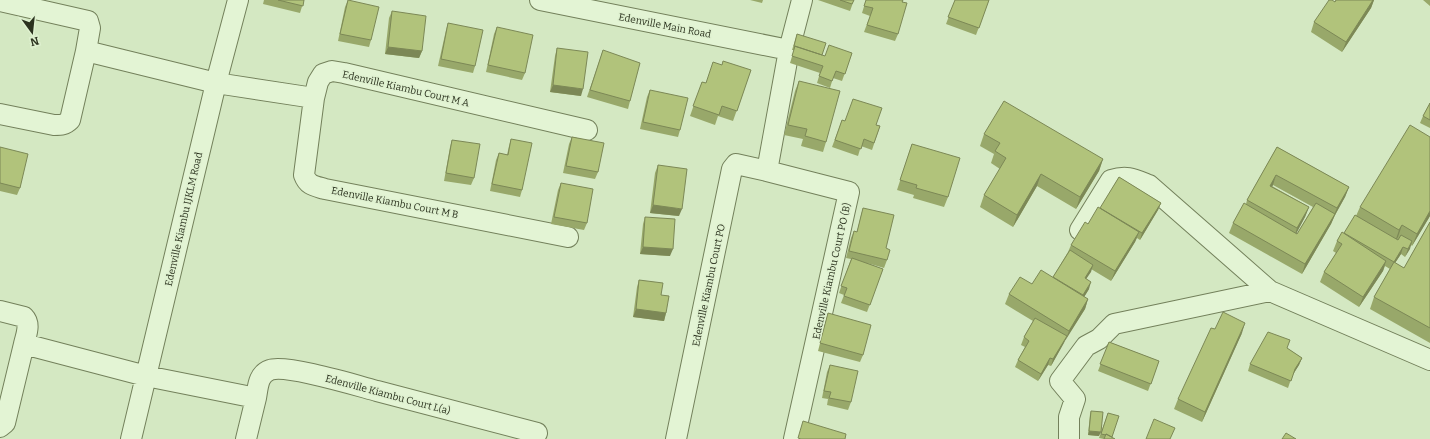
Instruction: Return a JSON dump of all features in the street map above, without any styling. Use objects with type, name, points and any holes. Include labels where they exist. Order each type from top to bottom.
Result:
[{"type":"street","name":"Edenville Kiambu IJKLM Road","points":[[131,439],[216,83],[238,0]]},
{"type":"street","name":"Edenville Main Road","points":[[542,0],[789,50]]},
{"type":"street","points":[[767,171],[789,50],[802,0]]},
{"type":"street","points":[[0,1],[88,21],[90,28],[70,120],[67,123],[62,126],[54,125],[0,114]]},
{"type":"street","points":[[86,51],[216,83],[314,98]]},
{"type":"street","name":"Edenville Kiambu Court M A","points":[[314,98],[318,82],[323,74],[332,71],[587,130]]},
{"type":"street","name":"Edenville Kiambu Court M B","points":[[314,98],[304,175],[309,184],[325,189],[568,237]]},
{"type":"street","name":"Edenville Kiambu Court PO","points":[[676,439],[732,169],[736,164],[767,171]]},
{"type":"street","name":"Edenville Kiambu Court PO (B)","points":[[767,171],[849,192],[794,439]]},
{"type":"street","points":[[1080,230],[1111,180],[1120,177],[1131,178],[1149,185],[1270,291],[1430,360]]},
{"type":"street","points":[[1069,439],[1069,417],[1075,399],[1060,381],[1086,346],[1099,338],[1114,324],[1270,291]]},
{"type":"street","points":[[0,311],[24,317],[28,325],[5,423],[0,427]]},
{"type":"street","points":[[24,344],[146,376],[256,398],[246,439]]},
{"type":"street","name":"Edenville Kiambu Court L(a)","points":[[256,398],[260,378],[265,372],[272,369],[282,369],[321,376],[537,433]]},
{"type":"building","points":[[278,0],[304,0],[303,6]]},
{"type":"building","points":[[348,0],[379,7],[371,40],[340,34]]},
{"type":"building","points":[[840,0],[854,0],[852,4]]},
{"type":"building","points":[[866,0],[903,0],[902,2],[907,3],[898,34],[867,25],[873,8],[864,6]]},
{"type":"building","points":[[955,0],[989,0],[979,28],[948,17]]},
{"type":"building","points":[[1329,0],[1335,2],[1336,0],[1373,0],[1346,42],[1314,22]]},
{"type":"building","points":[[392,11],[426,16],[422,51],[388,47]]},
{"type":"building","points":[[448,23],[483,30],[475,66],[441,59]]},
{"type":"building","points":[[497,27],[533,35],[525,73],[488,65]]},
{"type":"building","points":[[797,34],[826,43],[822,55],[794,46]]},
{"type":"building","points":[[829,45],[852,53],[845,74],[836,71],[832,81],[819,76],[823,66],[792,56],[795,46],[825,56]]},
{"type":"building","points":[[557,48],[588,52],[583,89],[553,85]]},
{"type":"building","points":[[603,50],[640,63],[630,101],[590,90]]},
{"type":"building","points":[[723,61],[751,70],[737,111],[722,106],[719,115],[693,106],[702,82],[706,83],[713,62],[722,65]]},
{"type":"building","points":[[799,81],[840,91],[826,142],[805,136],[807,129],[788,125]]},
{"type":"building","points":[[650,90],[688,98],[680,130],[643,122]]},
{"type":"building","points":[[853,99],[882,108],[876,125],[880,126],[874,143],[864,139],[861,149],[835,140],[842,120],[845,121]]},
{"type":"building","points":[[1004,101],[1103,159],[1080,197],[1041,174],[1017,215],[984,195],[1006,158],[995,151],[1000,143],[984,134]]},
{"type":"building","points":[[1430,103],[1430,120],[1423,116]]},
{"type":"building","points":[[1410,125],[1430,137],[1430,211],[1417,234],[1402,225],[1399,230],[1360,207]]},
{"type":"building","points":[[572,137],[604,143],[598,172],[566,166]]},
{"type":"building","points":[[511,139],[532,143],[522,190],[492,184],[499,153],[508,155]]},
{"type":"building","points":[[452,140],[480,144],[474,178],[446,173]]},
{"type":"building","points":[[912,144],[960,158],[948,197],[916,188],[917,185],[900,180]]},
{"type":"building","points":[[0,147],[28,154],[20,188],[0,183]]},
{"type":"building","points":[[1277,147],[1349,187],[1337,208],[1276,175],[1270,186],[1309,207],[1297,228],[1247,200]]},
{"type":"building","points":[[658,165],[687,169],[682,209],[653,205]]},
{"type":"building","points":[[1119,177],[1161,203],[1142,233],[1100,208]]},
{"type":"building","points":[[561,183],[593,189],[587,223],[554,217]]},
{"type":"building","points":[[1244,203],[1297,234],[1316,203],[1335,214],[1305,264],[1233,223]]},
{"type":"building","points":[[1098,207],[1139,232],[1115,271],[1071,245],[1085,222],[1088,224]]},
{"type":"building","points":[[863,208],[894,215],[886,248],[890,250],[887,260],[849,251],[854,231],[857,232]]},
{"type":"building","points":[[1355,215],[1398,240],[1401,235],[1412,241],[1408,249],[1403,247],[1394,262],[1344,233]]},
{"type":"building","points":[[645,217],[675,219],[673,249],[643,247]]},
{"type":"building","points":[[1430,222],[1430,328],[1374,297],[1394,262],[1404,268]]},
{"type":"building","points":[[1342,232],[1386,261],[1363,297],[1324,272],[1342,244],[1337,241]]},
{"type":"building","points":[[1070,250],[1093,265],[1085,278],[1091,282],[1083,295],[1053,277]]},
{"type":"building","points":[[852,258],[883,269],[870,305],[844,296],[847,288],[841,286]]},
{"type":"building","points":[[1041,270],[1088,299],[1069,331],[1009,294],[1020,277],[1032,284]]},
{"type":"building","points":[[639,280],[663,283],[661,295],[669,296],[666,313],[636,309]]},
{"type":"building","points":[[1223,312],[1245,323],[1205,412],[1178,399],[1211,328],[1215,329]]},
{"type":"building","points":[[828,313],[871,325],[863,355],[820,343]]},
{"type":"building","points":[[1035,318],[1067,336],[1053,359],[1050,358],[1041,374],[1018,360],[1029,341],[1024,337]]},
{"type":"building","points":[[1268,332],[1290,340],[1287,348],[1302,358],[1295,369],[1291,381],[1250,364]]},
{"type":"building","points":[[1109,342],[1159,361],[1151,384],[1100,364]]},
{"type":"building","points":[[830,365],[858,371],[851,402],[829,398],[831,392],[824,391]]},
{"type":"building","points":[[1091,411],[1103,412],[1101,432],[1089,431]]},
{"type":"building","points":[[1108,413],[1119,416],[1112,437],[1106,434],[1101,434]]},
{"type":"building","points":[[1154,419],[1175,428],[1170,439],[1146,439]]},
{"type":"building","points":[[803,421],[846,434],[845,439],[798,438]]},
{"type":"building","points":[[1286,433],[1296,439],[1282,439]]},
{"type":"building","points":[[1106,434],[1115,439],[1104,439]]}]
